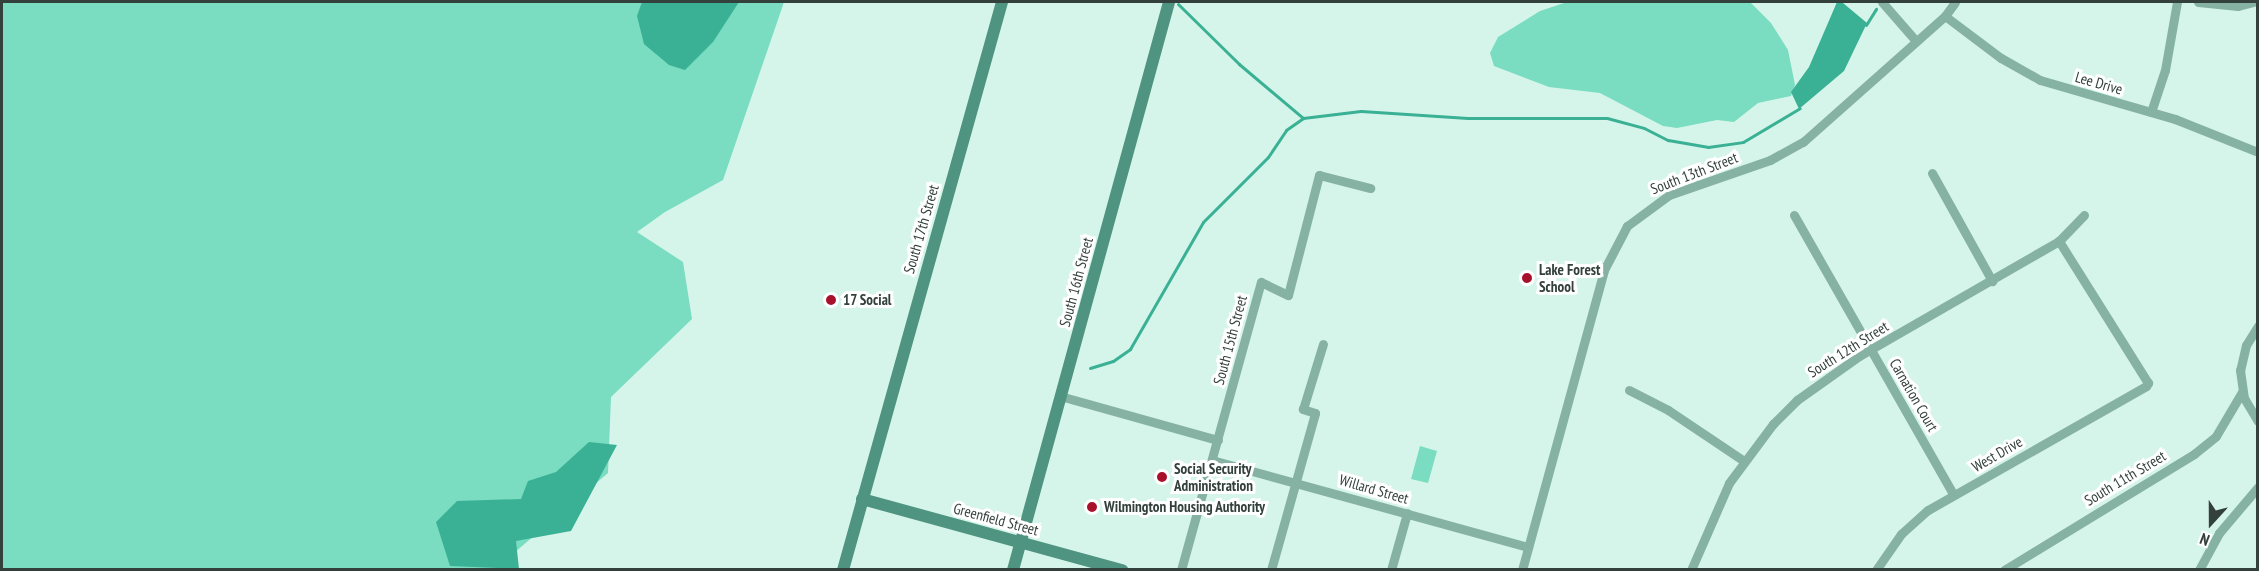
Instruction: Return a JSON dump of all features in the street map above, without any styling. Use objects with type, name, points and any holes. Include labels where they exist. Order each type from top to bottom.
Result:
[{"type":"main road","name":"South 17th Street","points":[[843,570],[1002,2]]},
{"type":"main road","name":"South 16th Street","points":[[1013,570],[1169,2]]},
{"type":"main road","name":"Greenfield Street","points":[[862,499],[1122,570]]},
{"type":"street","points":[[1882,2],[1916,41]]},
{"type":"street","name":"South 13th Street","points":[[1522,570],[1604,270],[1627,226],[1669,195],[1756,166],[1803,142],[1945,16],[1955,2]]},
{"type":"street","points":[[2151,112],[2165,70],[2177,2]]},
{"type":"street","points":[[2198,2],[2238,6],[2253,2]]},
{"type":"street","name":"Lee Drive","points":[[1945,16],[2001,58],[2040,80],[2202,128],[2258,152]]},
{"type":"street","points":[[1932,173],[1992,281]]},
{"type":"street","name":"South 15th Street","points":[[1181,570],[1262,282],[1288,295],[1319,175],[1370,188]]},
{"type":"street","name":"Carnation Court","points":[[1794,215],[1954,495]]},
{"type":"street","name":"South 12th Street","points":[[1694,569],[1716,506],[1744,461],[1797,400],[1823,379],[1870,350],[2059,241],[2084,215]]},
{"type":"street","name":"West Drive","points":[[1875,570],[1907,528],[1954,495],[2148,383],[2059,241]]},
{"type":"street","points":[[2258,326],[2240,364],[2242,392],[2258,421]]},
{"type":"street","points":[[1271,570],[1315,413],[1304,410],[1323,344]]},
{"type":"street","points":[[1629,390],[1668,410],[1744,461]]},
{"type":"street","name":"South 11th Street","points":[[2004,570],[2194,454],[2216,436],[2242,392]]},
{"type":"street","points":[[1060,396],[1218,440]]},
{"type":"street","name":"Willard Street","points":[[1212,460],[1528,547]]},
{"type":"street","points":[[2199,570],[2218,533],[2258,487]]},
{"type":"street","points":[[1391,570],[1407,513]]},
{"type":"shaded area","points":[[2,2],[784,2],[723,180],[665,212],[637,232],[683,262],[692,319],[611,397],[608,473],[494,570],[2,569]]},
{"type":"shaded area","points":[[642,2],[739,2],[713,42],[685,70],[669,65],[644,44],[637,16]]},
{"type":"shaded area","points":[[1567,2],[1750,2],[1771,23],[1788,50],[1795,85],[1791,96],[1758,103],[1734,122],[1717,120],[1677,128],[1663,126],[1600,93],[1549,87],[1494,66],[1490,53],[1498,37],[1540,11]]},
{"type":"shaded area","points":[[1837,2],[1843,3],[1867,23],[1844,71],[1799,109],[1791,92],[1809,67]]},
{"type":"shaded area","points":[[589,442],[617,445],[571,531],[516,541],[519,569],[450,566],[436,522],[457,501],[521,499],[528,481],[556,472]]},
{"type":"shaded area","points":[[1420,446],[1437,451],[1428,483],[1411,479]]},
{"type":"waterway","points":[[1178,4],[1239,64],[1303,118]]},
{"type":"waterway","points":[[1866,25],[1876,9]]},
{"type":"waterway","points":[[1090,368],[1113,361],[1130,349],[1203,222],[1268,157],[1286,130],[1303,118],[1361,111],[1468,118],[1607,118],[1644,128],[1668,140],[1708,147],[1743,142],[1800,108]]},
{"type":"place","name":"Lake Forest School","points":[[1527,278]]},
{"type":"place","name":"17 Social","points":[[831,300]]},
{"type":"place","name":"Social Security Administration","points":[[1162,477]]},
{"type":"place","name":"Wilmington Housing Authority","points":[[1092,507]]}]
